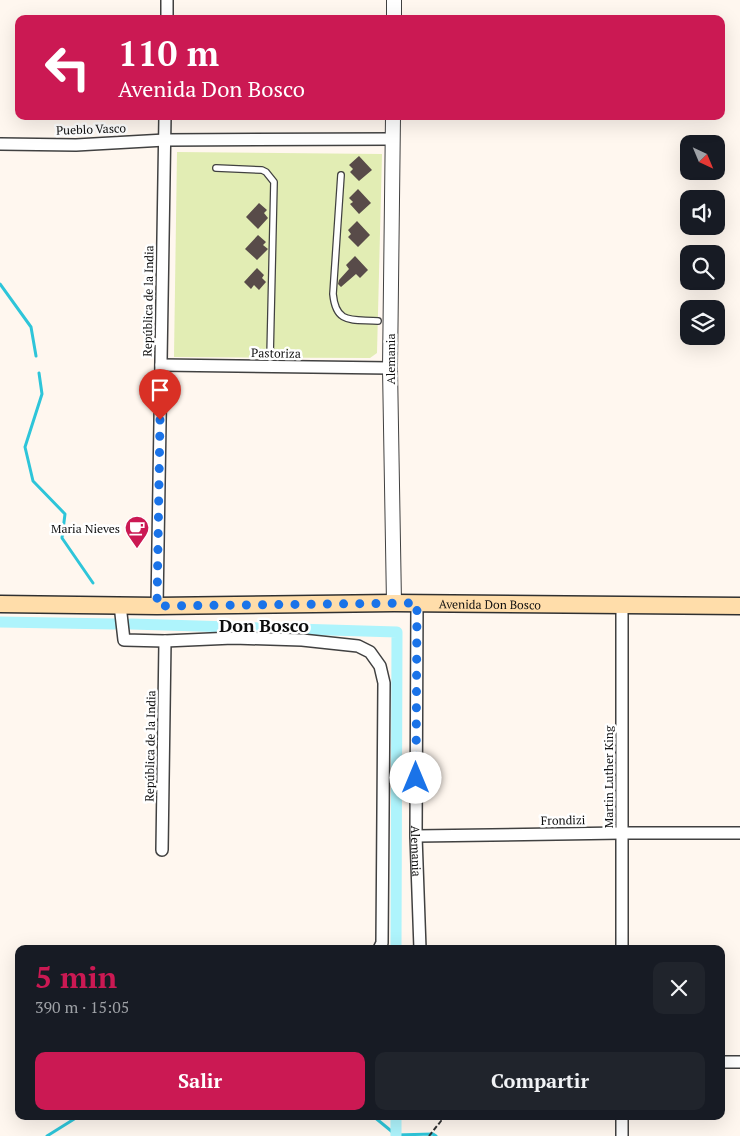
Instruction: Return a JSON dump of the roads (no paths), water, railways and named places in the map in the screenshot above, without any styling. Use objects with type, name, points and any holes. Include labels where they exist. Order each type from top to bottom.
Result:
[{"type":"main road","name":"Avenida Don Bosco","points":[[0,604],[157,606],[417,603],[740,606]]},
{"type":"street","points":[[167,0],[167,15]]},
{"type":"street","points":[[394,0],[394,15]]},
{"type":"street","name":"República de la India","points":[[157,606],[165,120]]},
{"type":"street","name":"Alemania","points":[[392,120],[390,368],[394,603]]},
{"type":"street","name":"Pueblo Vasco","points":[[0,144],[76,144],[165,140],[392,139]]},
{"type":"street","name":"Pastoriza","points":[[161,365],[390,368]]},
{"type":"street","name":"Alemania","points":[[417,603],[416,836],[420,945]]},
{"type":"street","name":"Martin Luther King","points":[[622,604],[622,945]]},
{"type":"street","points":[[120,605],[124,640],[166,641],[233,638],[302,640],[358,646],[370,652],[380,666],[384,683],[381,945]]},
{"type":"street","name":"República de la India","points":[[162,850],[166,641]]},
{"type":"street","name":"Frondizi","points":[[416,836],[740,833]]},
{"type":"street","points":[[725,1062],[740,1062]]},
{"type":"street","points":[[622,1120],[622,1136]]},
{"type":"lane","points":[[216,168],[262,170],[274,182],[270,358]]},
{"type":"lane","points":[[341,175],[333,294],[334,304],[338,313],[347,319],[378,321]]},
{"type":"waterway","points":[[0,284],[31,327],[36,356]]},
{"type":"waterway","points":[[39,373],[42,394],[25,447],[33,481],[65,514],[62,538],[93,583]]},
{"type":"waterway","points":[[0,622],[114,624]]},
{"type":"waterway","points":[[131,624],[397,632],[396,945]]},
{"type":"waterway","points":[[47,1136],[73,1120]]},
{"type":"waterway","points":[[378,1120],[396,1135],[433,1134],[436,1136]]},
{"type":"waterway","points":[[396,1120],[396,1135]]},
{"type":"place","name":"Maria Nieves","points":[[137,549]]},
{"type":"district","name":"Don Bosco","points":[[264,625]]}]
